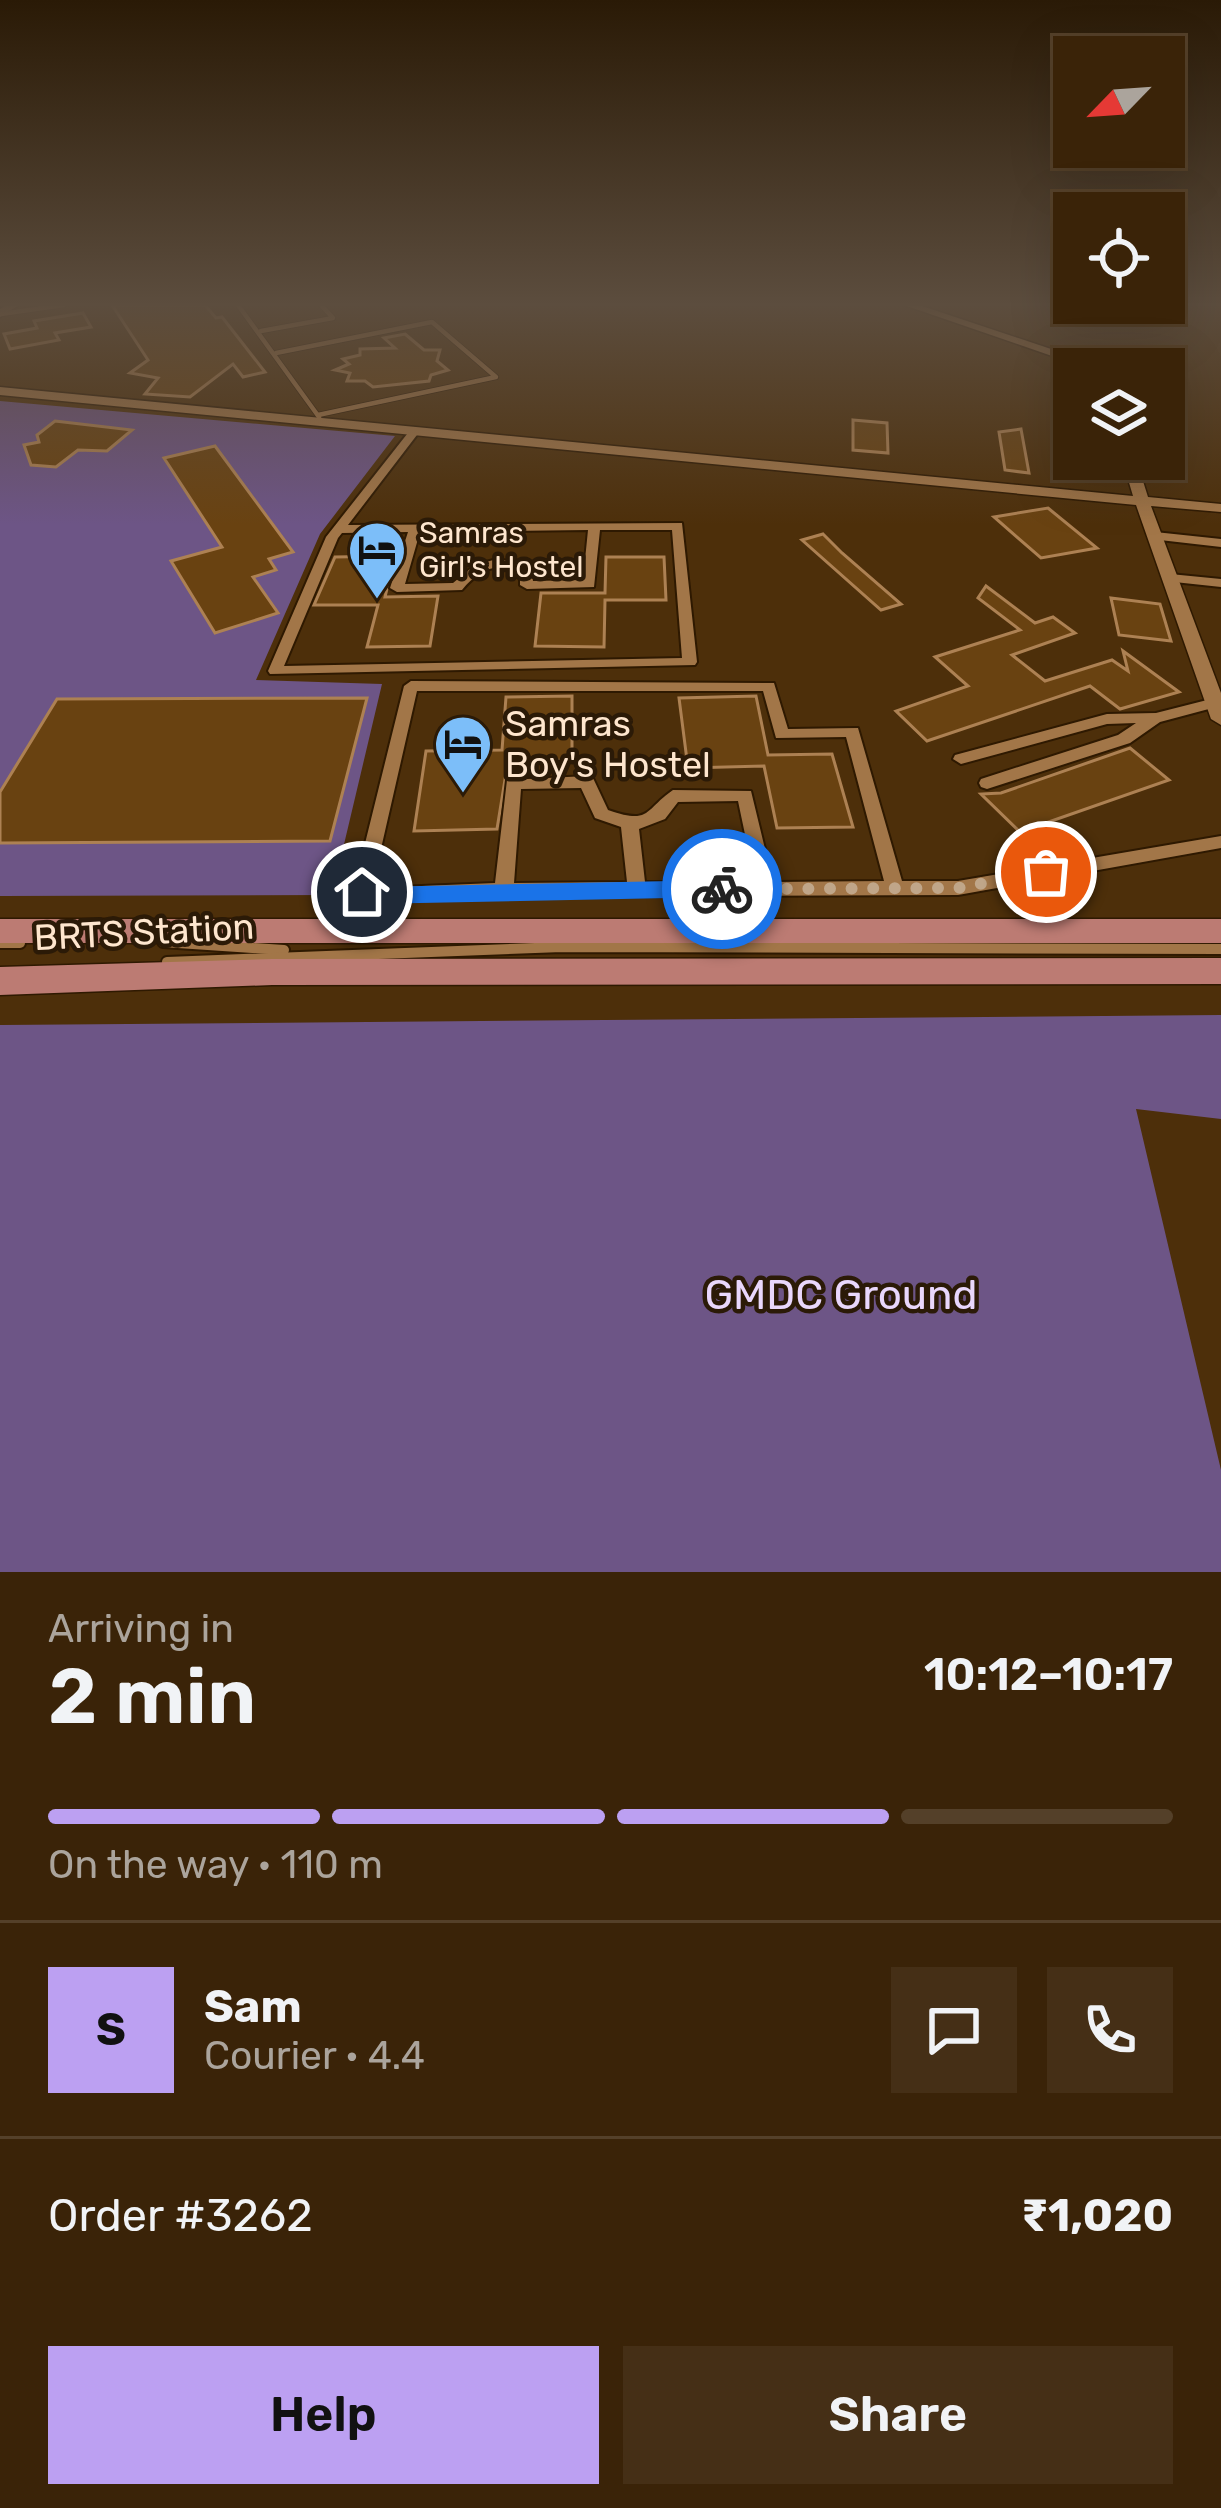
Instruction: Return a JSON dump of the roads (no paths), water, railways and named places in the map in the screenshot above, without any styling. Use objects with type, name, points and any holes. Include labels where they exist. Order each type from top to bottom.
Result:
[{"type":"main road","points":[[0,932],[1221,931]]},
{"type":"main road","points":[[0,981],[272,972],[1221,971]]},
{"type":"street","points":[[0,391],[1221,508]]},
{"type":"street","points":[[339,529],[678,526],[690,662],[275,670],[339,529],[415,431]]},
{"type":"street","points":[[962,759],[1107,718],[1218,711],[1212,673],[1170,578],[1136,480]]},
{"type":"street","points":[[497,562],[502,527]]},
{"type":"street","points":[[415,528],[397,588],[457,587],[467,574],[497,562],[515,564],[526,572],[527,585],[589,584],[594,527]]},
{"type":"street","points":[[1155,536],[1221,542]]},
{"type":"street","points":[[1170,578],[1221,583]]},
{"type":"street","points":[[895,888],[852,732],[782,734],[769,686],[411,686],[362,892],[368,896],[504,890],[958,888],[1221,842]]},
{"type":"street","points":[[986,783],[1124,739],[1156,718]]},
{"type":"street","points":[[504,890],[513,784],[586,782],[601,814],[630,826],[650,822],[666,811],[674,796],[745,795],[765,889]]},
{"type":"street","points":[[630,826],[637,889]]},
{"type":"lane","points":[[293,378],[320,419],[490,378]]},
{"type":"lane","name":"BRTS Station","points":[[0,943],[128,940],[325,952]]},
{"type":"lane","points":[[325,952],[949,946],[1221,949]]},
{"type":"lane","name":"BRTS Station","points":[[0,969],[325,952]]},
{"type":"place","name":"Samras Girl's Hostel","points":[[377,601]]},
{"type":"place","name":"Samras Boy's Hostel","points":[[463,795]]},
{"type":"park label","name":"GMDC Ground","points":[[841,1295]]}]
